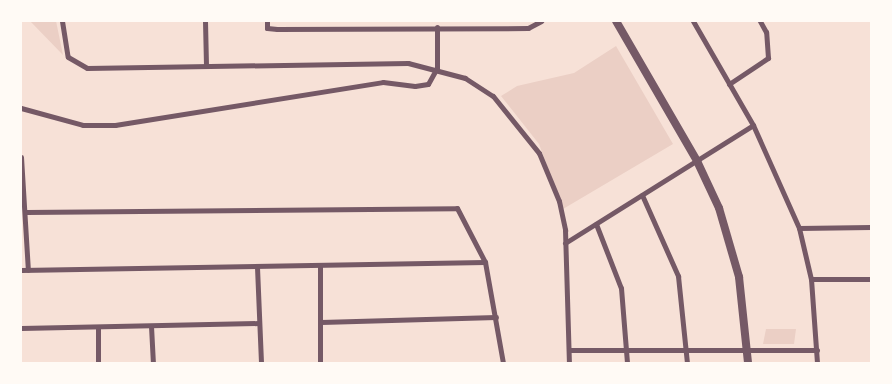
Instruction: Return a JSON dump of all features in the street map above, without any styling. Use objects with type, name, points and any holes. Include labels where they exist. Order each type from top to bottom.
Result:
[{"type":"street","points":[[62,21],[68,57],[87,68],[408,63],[437,68],[465,78],[493,96],[524,132],[551,179],[565,243],[570,363]]},
{"type":"street","points":[[205,21],[206,66]]},
{"type":"street","points":[[267,21],[267,28],[528,28],[541,21]]},
{"type":"street","points":[[323,21],[323,28]]},
{"type":"street","points":[[616,21],[697,161],[719,208],[740,277],[748,363]]},
{"type":"street","points":[[693,21],[753,125],[799,228],[811,280],[817,363]]},
{"type":"street","points":[[729,84],[768,58],[766,32],[760,21]]},
{"type":"street","points":[[21,108],[83,125],[115,125],[384,82],[415,86],[428,84],[437,68],[437,27]]},
{"type":"street","points":[[565,243],[753,125]]},
{"type":"street","points":[[21,157],[26,212],[28,270]]},
{"type":"street","points":[[642,195],[678,276],[687,363]]},
{"type":"street","points":[[26,212],[457,208],[485,262],[503,363]]},
{"type":"street","points":[[596,224],[621,288],[627,363]]},
{"type":"street","points":[[799,228],[871,227]]},
{"type":"street","points":[[21,270],[485,262]]},
{"type":"street","points":[[320,266],[320,363]]},
{"type":"street","points":[[258,267],[261,363]]},
{"type":"street","points":[[811,280],[871,279]]},
{"type":"street","points":[[321,322],[496,317]]},
{"type":"street","points":[[21,328],[259,323]]},
{"type":"street","points":[[151,326],[153,363]]},
{"type":"street","points":[[98,327],[98,363]]},
{"type":"street","points":[[569,350],[817,350]]},
{"type":"shaded area","points":[[30,21],[56,21],[63,55]]},
{"type":"shaded area","points":[[616,46],[673,144],[563,209],[539,144],[501,96],[517,86],[574,73]]},
{"type":"shaded area","points":[[766,329],[796,329],[794,344],[763,344]]}]
